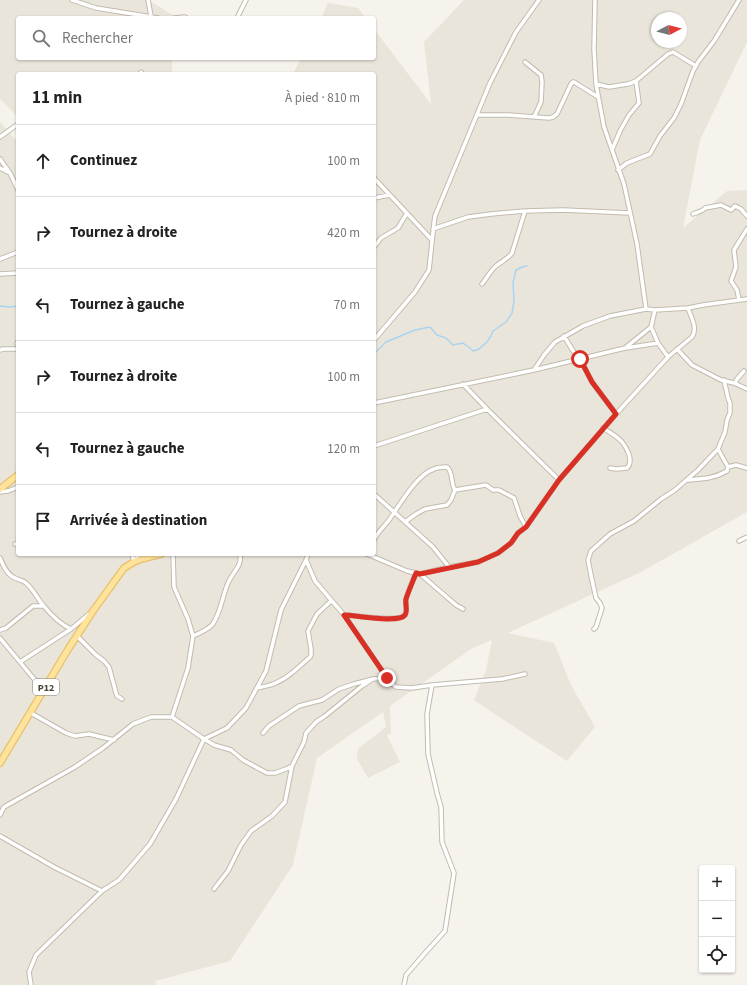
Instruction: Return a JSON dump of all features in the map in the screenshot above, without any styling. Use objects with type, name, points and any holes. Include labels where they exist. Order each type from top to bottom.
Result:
[{"type":"main road","points":[[0,489],[16,477]]},
{"type":"main road","name":"P12","points":[[1,759],[93,611],[124,568],[134,562],[153,556]]},
{"type":"street","points":[[72,0],[96,8],[150,16],[148,0]]},
{"type":"street","points":[[238,16],[246,0]]},
{"type":"street","points":[[376,338],[415,292],[429,270],[435,216],[476,115],[490,82],[516,32],[539,0]]},
{"type":"street","points":[[595,0],[594,49],[598,97],[604,127],[624,184],[637,244],[646,309]]},
{"type":"street","points":[[618,170],[627,163],[650,154],[660,136],[674,118],[696,66],[714,41],[739,0]]},
{"type":"street","points":[[596,84],[609,87],[636,81],[670,53],[675,53],[696,66]]},
{"type":"street","points":[[525,62],[541,75],[541,102],[534,117]]},
{"type":"street","points":[[612,150],[629,115],[639,103],[636,81]]},
{"type":"street","points":[[476,115],[508,115],[549,118],[555,116],[573,82],[598,97]]},
{"type":"street","points":[[0,137],[16,125]]},
{"type":"street","points":[[0,159],[10,173],[16,186]]},
{"type":"street","points":[[0,168],[10,173]]},
{"type":"street","points":[[376,180],[432,240]]},
{"type":"street","points":[[376,198],[390,195]]},
{"type":"street","points":[[693,214],[704,210],[705,208],[721,205],[731,210],[735,206],[741,209],[747,216]]},
{"type":"street","points":[[433,229],[468,217],[525,211],[563,210],[630,213]]},
{"type":"street","points":[[482,284],[497,264],[508,258],[512,253],[525,211]]},
{"type":"street","points":[[376,244],[381,238],[398,228],[407,213]]},
{"type":"street","points":[[740,300],[737,290],[731,281],[736,266],[734,250],[747,229]]},
{"type":"street","points":[[0,260],[16,253]]},
{"type":"street","points":[[0,274],[16,273]]},
{"type":"street","points":[[534,370],[555,342],[583,326],[610,316],[646,309],[655,310],[688,308],[747,299]]},
{"type":"street","points":[[373,556],[407,571],[418,573],[478,562],[498,553],[511,543],[518,533],[526,527],[559,480],[603,428],[668,357],[694,334],[694,326],[688,308]]},
{"type":"street","points":[[655,310],[651,327],[658,343],[668,357]]},
{"type":"street","points":[[625,348],[651,327]]},
{"type":"street","points":[[564,336],[592,382],[616,414]]},
{"type":"street","points":[[376,403],[534,370],[625,348],[658,343]]},
{"type":"street","points":[[0,350],[16,349]]},
{"type":"street","points":[[677,349],[692,365],[721,380],[735,383],[747,389]]},
{"type":"street","points":[[735,383],[744,371]]},
{"type":"street","points":[[594,629],[602,608],[596,598],[588,560],[591,551],[610,534],[634,522],[675,490],[703,465],[718,449],[725,432],[730,413],[730,403],[724,380]]},
{"type":"street","points":[[463,384],[559,480]]},
{"type":"street","points":[[376,445],[487,409]]},
{"type":"street","points":[[603,428],[623,443],[630,463],[630,466],[627,468],[610,468]]},
{"type":"street","points":[[718,449],[728,467]]},
{"type":"street","points":[[687,480],[718,476],[727,471],[728,467],[736,465],[747,468]]},
{"type":"street","points":[[376,536],[388,522],[411,488],[425,474],[434,468],[447,467],[450,470],[453,488],[455,490],[451,500],[447,505],[425,509],[405,522]]},
{"type":"street","points":[[455,490],[486,485],[493,490],[499,490],[515,499],[520,516],[526,527]]},
{"type":"street","points":[[0,492],[16,488]]},
{"type":"street","points":[[376,496],[433,547],[449,567]]},
{"type":"street","points":[[739,541],[747,537]]},
{"type":"street","points":[[132,556],[134,562]]},
{"type":"street","points":[[134,562],[138,556]]},
{"type":"street","points":[[172,716],[188,668],[193,636],[188,618],[174,587],[173,556]]},
{"type":"street","points":[[193,636],[203,632],[211,626],[218,614],[226,587],[241,562],[240,556]]},
{"type":"street","points":[[31,985],[29,972],[36,955],[102,891],[119,880],[150,844],[176,799],[204,739],[227,728],[246,708],[266,671],[282,610],[307,556]]},
{"type":"street","points":[[0,558],[7,571],[12,576],[26,583],[43,606],[63,625],[71,629]]},
{"type":"street","points":[[306,560],[315,581],[344,615],[387,678],[396,687],[412,688],[502,679],[526,674]]},
{"type":"street","points":[[418,573],[456,605],[463,609]]},
{"type":"street","points":[[344,615],[381,619],[398,618],[404,616],[406,614],[406,599],[418,573]]},
{"type":"street","points":[[257,688],[280,681],[290,675],[310,657],[311,649],[308,631],[317,614],[331,600]]},
{"type":"street","points":[[0,630],[6,628],[33,606],[43,606]]},
{"type":"street","points":[[20,662],[71,629],[93,611]]},
{"type":"street","points":[[77,636],[109,667],[116,693],[122,699]]},
{"type":"street","points":[[0,638],[44,691]]},
{"type":"street","points":[[263,733],[269,726],[299,706],[322,700],[339,688],[373,679],[387,678]]},
{"type":"street","points":[[214,889],[228,871],[241,845],[251,831],[272,816],[285,802],[292,766],[304,742],[306,733],[316,722],[373,679]]},
{"type":"street","points":[[404,985],[406,976],[445,931],[454,873],[442,842],[442,807],[437,793],[428,754],[427,714],[432,685]]},
{"type":"street","points":[[31,712],[66,733],[75,736],[89,734],[114,740]]},
{"type":"street","points":[[0,815],[4,807],[75,767],[114,740],[133,724],[151,717],[172,716],[214,745],[231,750],[243,760],[267,773],[275,773],[292,766]]},
{"type":"street","points":[[0,836],[54,867],[102,891]]},
{"type":"shaded area","points":[[0,0],[148,0],[173,15],[16,16],[16,60],[172,60],[172,72],[16,72],[16,115],[0,99]]},
{"type":"shaded area","points":[[464,0],[747,0],[747,42],[700,140],[683,228],[727,191],[747,190],[747,512],[641,572],[508,633],[554,643],[571,685],[595,727],[567,761],[474,700],[486,670],[492,640],[471,649],[390,706],[391,734],[387,735],[400,762],[368,778],[357,759],[358,749],[386,727],[383,712],[317,758],[293,865],[230,961],[155,981],[156,985],[0,985],[0,122],[16,141],[16,556],[376,556],[376,72],[294,72],[300,60],[376,60],[376,32],[431,104],[424,42]]},
{"type":"shaded area","points":[[328,3],[358,8],[364,16],[322,16]]},
{"type":"waterway","points":[[376,352],[386,342],[415,330],[430,327],[437,335],[446,338],[453,345],[463,343],[473,351],[479,349],[487,342],[493,331],[506,322],[512,313],[514,301],[513,283],[516,270],[527,266]]},
{"type":"waterway","points":[[0,306],[16,306]]},
{"type":"route","points":[[387,678],[344,615],[381,619],[398,618],[404,616],[406,614],[406,599],[416,573],[420,574],[478,562],[498,553],[511,543],[518,533],[526,527],[559,480],[616,414],[592,382],[580,359]]}]
